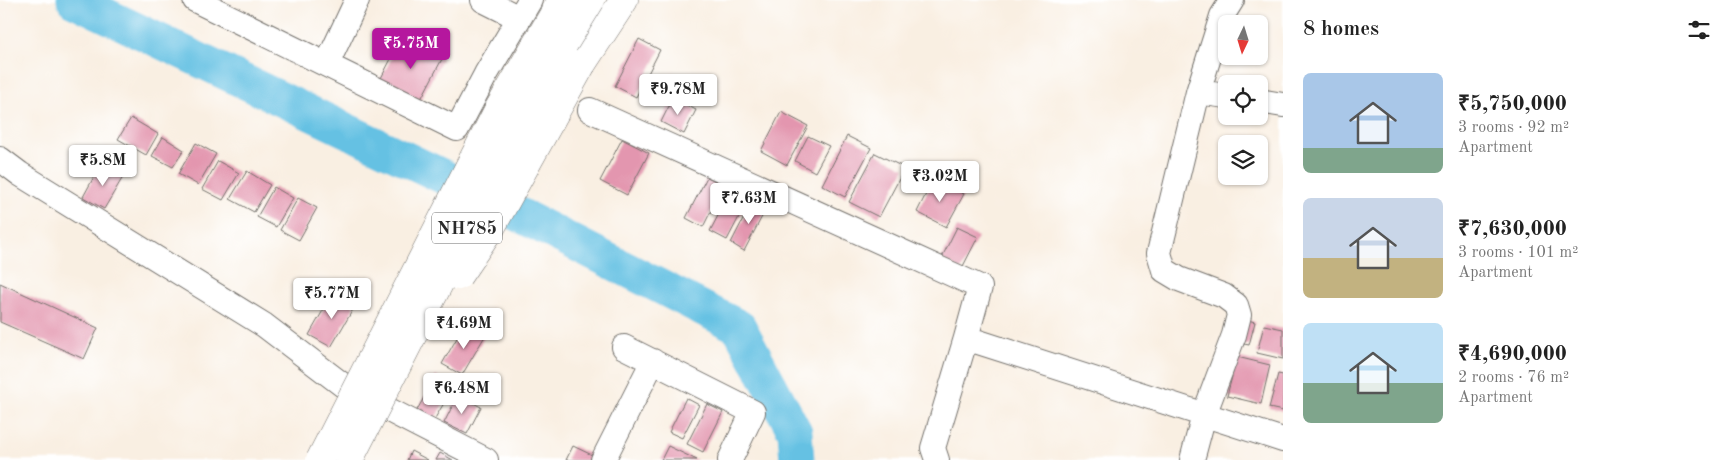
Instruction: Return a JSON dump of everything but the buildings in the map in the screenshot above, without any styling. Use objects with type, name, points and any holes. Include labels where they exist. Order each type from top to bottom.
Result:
[{"type":"highway","points":[[539,39],[551,0]]},
{"type":"highway","name":"NH785","points":[[320,460],[479,146],[562,0]]},
{"type":"highway","name":"NH785","points":[[349,460],[548,70],[591,0]]},
{"type":"highway","points":[[418,324],[454,283],[488,233],[582,64],[624,0]]},
{"type":"street","points":[[195,0],[457,129],[486,74],[525,9],[483,0]]},
{"type":"street","points":[[327,64],[358,0]]},
{"type":"street","points":[[1192,460],[1204,415],[1234,335],[1239,315],[1236,305],[1224,296],[1179,279],[1164,270],[1159,253],[1198,92],[1222,16],[1232,0]]},
{"type":"street","points":[[1198,92],[1218,95]]},
{"type":"street","points":[[1268,102],[1283,105]]},
{"type":"street","points":[[590,110],[980,287],[933,448],[937,460]]},
{"type":"street","points":[[0,158],[20,174],[264,325],[348,389],[486,460]]},
{"type":"street","points":[[966,338],[1283,440]]},
{"type":"street","points":[[624,347],[753,412],[730,460]]},
{"type":"street","points":[[603,460],[653,361]]},
{"type":"waterway","points":[[74,0],[446,178]]},
{"type":"waterway","points":[[514,212],[739,327],[795,432],[797,460]]}]
